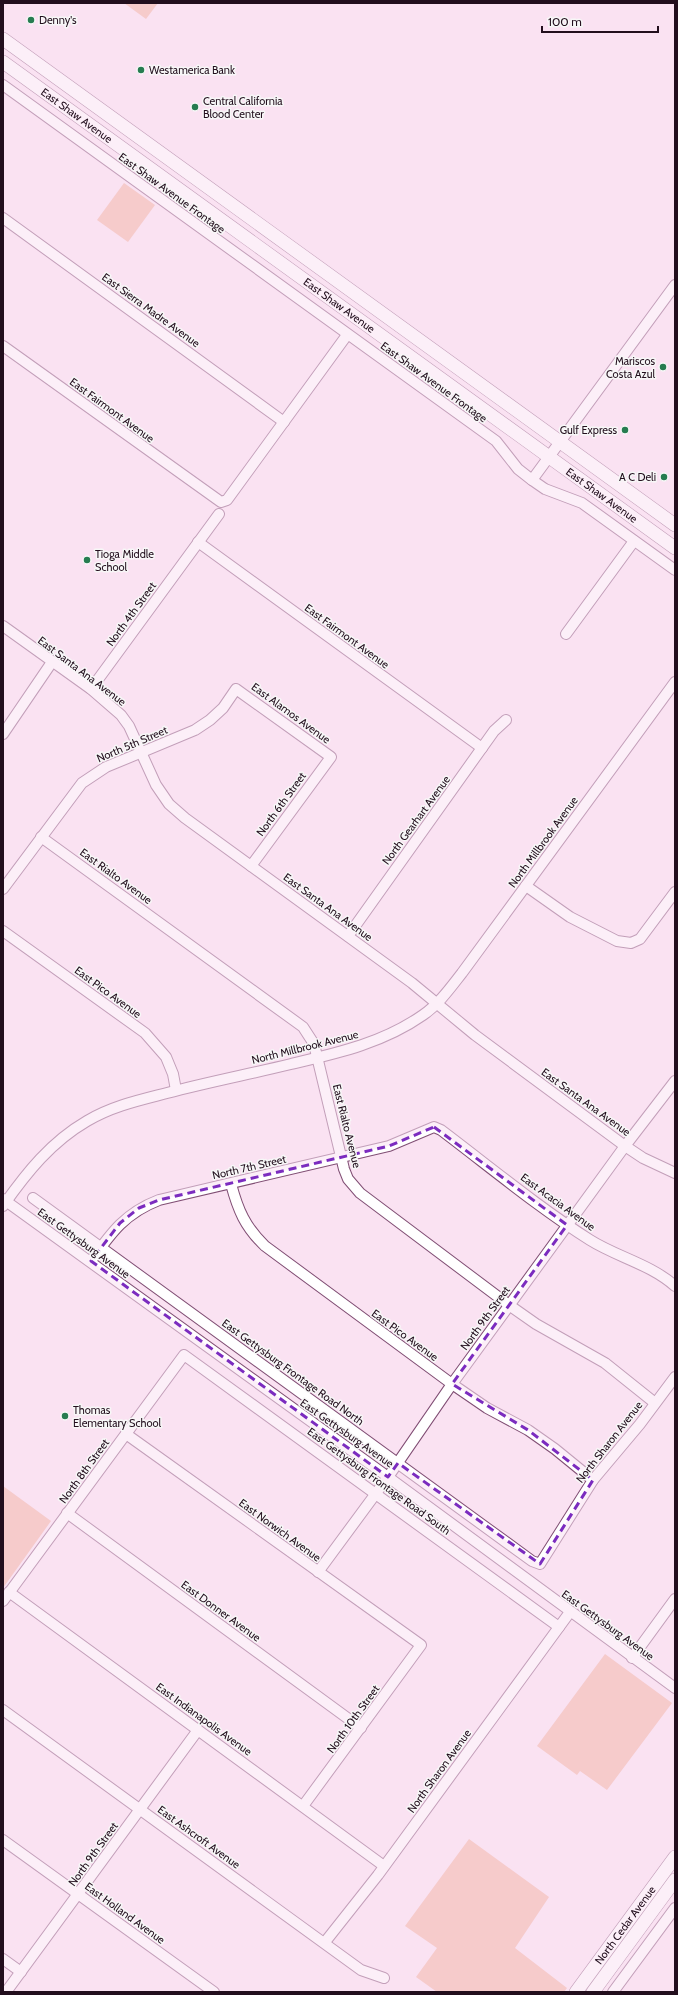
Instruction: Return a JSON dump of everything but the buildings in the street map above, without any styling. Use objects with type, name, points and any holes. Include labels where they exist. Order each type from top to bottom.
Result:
[{"type":"main road","name":"East Shaw Avenue","points":[[3,39],[559,443],[675,525]]},
{"type":"main road","name":"East Shaw Avenue","points":[[3,61],[675,548]]},
{"type":"main road","points":[[3,61],[32,72],[119,135],[127,138],[136,136]]},
{"type":"main road","points":[[126,150],[128,147],[136,146],[191,186],[217,194]]},
{"type":"main road","name":"North Cedar Avenue","points":[[576,1992],[675,1857]]},
{"type":"main road","points":[[661,1898],[663,1889],[675,1870]]},
{"type":"main road","name":"North Cedar Avenue","points":[[592,1992],[675,1880]]},
{"type":"street","name":"East Shaw Avenue Frontage","points":[[3,85],[347,335],[496,441],[518,469],[532,480],[545,489],[582,503],[675,570]]},
{"type":"street","name":"East Sierra Madre Avenue","points":[[3,218],[284,422]]},
{"type":"street","points":[[532,480],[675,285]]},
{"type":"street","points":[[284,422],[347,335]]},
{"type":"street","name":"East Fairmont Avenue","points":[[3,346],[217,501],[221,502],[227,500],[284,422]]},
{"type":"street","name":"North 4th Street","points":[[91,689],[219,514]]},
{"type":"street","points":[[566,634],[634,541]]},
{"type":"street","name":"East Fairmont Avenue","points":[[198,542],[482,748]]},
{"type":"street","name":"East Santa Ana Avenue","points":[[3,626],[91,689],[121,715],[129,726],[142,752],[156,786],[169,804],[185,818],[412,983],[481,1040],[625,1146],[643,1158],[675,1173]]},
{"type":"street","points":[[3,734],[52,662]]},
{"type":"street","name":"North Millbrook Avenue","points":[[4,1202],[44,1153],[74,1129],[88,1120],[118,1106],[176,1090],[353,1049],[378,1040],[402,1028],[436,1004],[462,973],[675,682]]},
{"type":"street","name":"North 5th Street","points":[[3,889],[82,783],[106,767],[195,730],[210,720],[223,708],[236,689]]},
{"type":"street","name":"East Alamos Avenue","points":[[236,689],[331,757]]},
{"type":"street","name":"North Gearhart Avenue","points":[[348,936],[482,748],[506,720]]},
{"type":"street","name":"North 6th Street","points":[[251,866],[331,757]]},
{"type":"street","name":"East Rialto Avenue","points":[[41,837],[296,1020],[309,1034],[318,1058],[348,1179],[360,1193],[509,1305],[536,1324],[605,1363],[655,1403]]},
{"type":"street","points":[[526,886],[575,920],[617,941],[631,943],[635,942],[644,934],[675,892]]},
{"type":"street","name":"East Pico Avenue","points":[[3,931],[145,1033],[166,1057],[173,1074],[176,1090]]},
{"type":"street","name":"North 9th Street","points":[[318,1572],[376,1494],[452,1384],[567,1225],[675,1080]]},
{"type":"street","name":"North 7th Street","points":[[91,1262],[100,1247],[120,1223],[130,1214],[149,1204],[389,1146],[434,1127]]},
{"type":"street","name":"East Acacia Avenue","points":[[434,1127],[567,1225],[609,1251],[649,1268],[675,1286]]},
{"type":"street","name":"East Pico Avenue","points":[[231,1184],[243,1218],[252,1233],[265,1246],[452,1384],[487,1408],[528,1430],[555,1449],[593,1480]]},
{"type":"street","name":"East Gettysburg Frontage Road North","points":[[33,1198],[532,1561],[540,1564]]},
{"type":"street","name":"East Gettysburg Avenue","points":[[4,1202],[91,1262],[388,1477],[632,1658],[675,1688]]},
{"type":"street","name":"North 8th Street","points":[[3,1601],[184,1355]]},
{"type":"street","name":"East Gettysburg Frontage Road South","points":[[184,1355],[559,1627]]},
{"type":"street","name":"North Sharon Avenue","points":[[540,1564],[593,1480],[640,1424],[675,1377]]},
{"type":"street","name":"East Norwich Avenue","points":[[126,1434],[421,1645]]},
{"type":"street","name":"East Donner Avenue","points":[[67,1513],[361,1728]]},
{"type":"street","name":"East Indianapolis Avenue","points":[[10,1592],[384,1866]]},
{"type":"street","points":[[632,1658],[675,1599]]},
{"type":"street","name":"North Sharon Avenue","points":[[325,1942],[384,1866],[570,1612]]},
{"type":"street","name":"North 10th Street","points":[[304,1806],[421,1645]]},
{"type":"street","name":"East Ashcroft Avenue","points":[[3,1710],[325,1942],[361,1970],[384,1978]]},
{"type":"street","name":"North 9th Street","points":[[6,1992],[198,1730]]},
{"type":"street","name":"East Holland Avenue","points":[[3,1840],[214,1992]]},
{"type":"street","points":[[613,1992],[675,1908]]},
{"type":"street","points":[[3,1959],[21,1972]]},
{"type":"highlighted area","points":[[434,1127],[567,1225],[452,1384],[528,1430],[593,1480],[540,1564],[398,1463],[388,1477],[91,1261],[120,1223],[139,1208],[159,1200],[389,1146]]},
{"type":"shaded area","points":[[124,3],[158,3],[146,19]]},
{"type":"shaded area","points":[[124,183],[155,205],[128,242],[97,220]]},
{"type":"shaded area","points":[[3,1486],[51,1521],[3,1588]]},
{"type":"shaded area","points":[[605,1654],[672,1703],[607,1790],[580,1771],[577,1775],[537,1746]]},
{"type":"shaded area","points":[[469,1839],[549,1897],[515,1948],[567,1988],[564,1992],[437,1992],[416,1977],[437,1948],[405,1926]]},
{"type":"place","name":"Denny's","points":[[31,20]]},
{"type":"place","name":"Westamerica Bank","points":[[141,70]]},
{"type":"place","name":"Central California Blood Center","points":[[195,107]]},
{"type":"place","name":"Mariscos Costa Azul","points":[[663,367]]},
{"type":"place","name":"Gulf Express","points":[[625,430]]},
{"type":"place","name":"A C Deli","points":[[664,477]]},
{"type":"place","name":"Tioga Middle School","points":[[87,560]]},
{"type":"place","name":"Thomas Elementary School","points":[[65,1416]]}]
